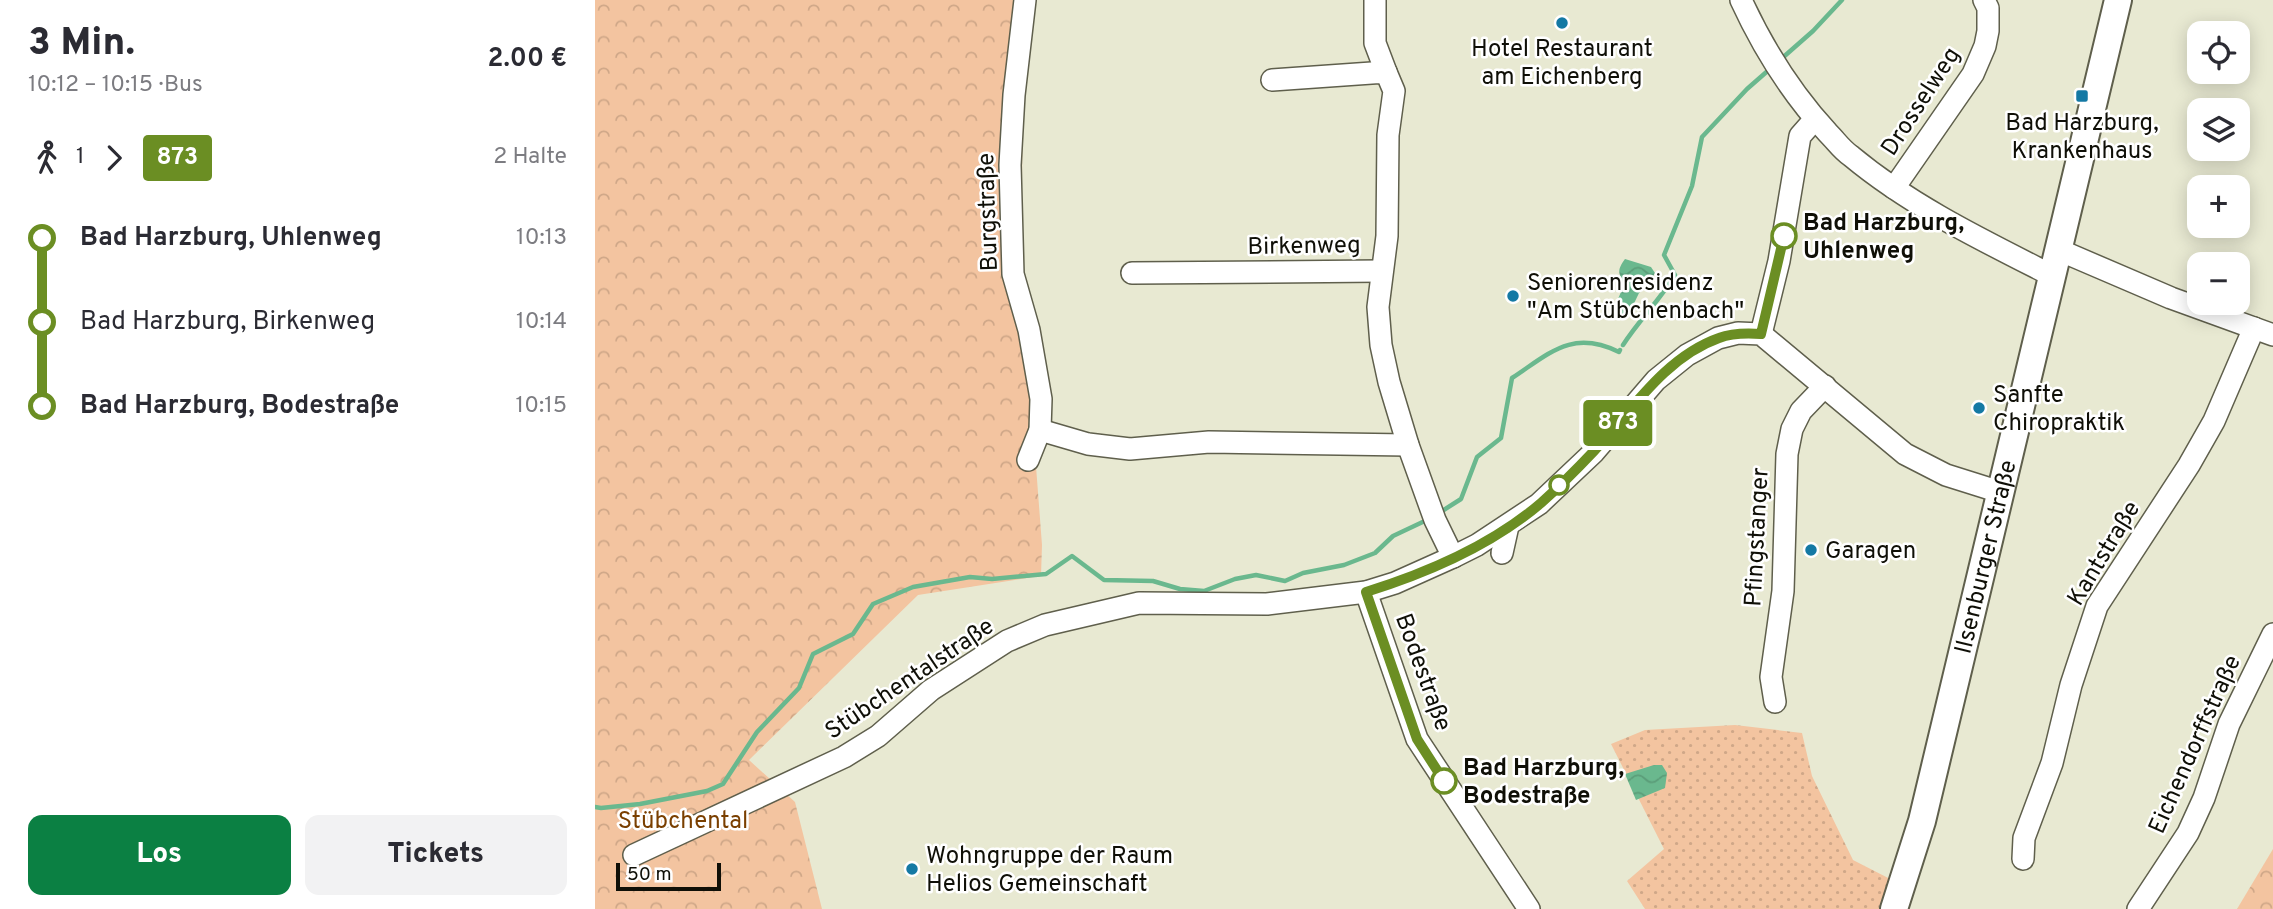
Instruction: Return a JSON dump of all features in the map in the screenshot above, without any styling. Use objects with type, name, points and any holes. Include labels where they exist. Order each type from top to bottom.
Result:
[{"type":"main road","name":"Ilsenburger Straße","points":[[1894,909],[1922,821],[2118,0]]},
{"type":"street","name":"Burgstraße","points":[[1025,0],[1014,95],[1010,165],[1013,274],[1029,330],[1041,399],[1040,430],[1028,460]]},
{"type":"street","points":[[1375,0],[1375,43],[1394,91],[1388,135],[1387,236],[1382,271]]},
{"type":"street","points":[[1741,0],[1774,65],[1815,119],[1849,155],[1894,188],[1955,225],[2053,276]]},
{"type":"street","name":"Drosselweg","points":[[1894,188],[1973,74],[1985,46],[1988,31],[1988,8],[1984,0]]},
{"type":"street","points":[[1272,80],[1386,72]]},
{"type":"street","points":[[1815,119],[1800,136],[1779,261],[1761,334],[1905,454],[1946,475],[2000,492]]},
{"type":"street","points":[[2059,250],[2171,298],[2263,332]]},
{"type":"street","name":"Birkenweg","points":[[1132,273],[1382,271],[1378,307],[1381,345],[1389,382],[1408,445],[1434,516],[1453,557]]},
{"type":"street","name":"Kantstraße","points":[[2022,859],[2024,838],[2052,763],[2071,685],[2097,606],[2189,465],[2263,332]]},
{"type":"street","name":"Stübchentalstraße","points":[[634,855],[843,757],[878,736],[931,690],[1007,641],[1045,625],[1139,603],[1267,604],[1366,592],[1395,583],[1453,557],[1508,526],[1539,504],[1594,452],[1656,380],[1687,355],[1718,338],[1738,333],[1761,334]]},
{"type":"street","name":"Pfingstanger","points":[[1775,702],[1771,677],[1783,591],[1787,454],[1792,429],[1801,411],[1825,386]]},
{"type":"street","points":[[1040,430],[1088,444],[1130,449],[1209,442],[1408,445]]},
{"type":"street","points":[[1502,552],[1508,526]]},
{"type":"street","name":"Bodestraße","points":[[1366,592],[1417,739],[1528,909]]},
{"type":"street","name":"Eichendorffstraße","points":[[2138,909],[2188,833],[2204,798],[2229,724],[2273,634]]},
{"type":"green space","name":"Stübchental","points":[[595,0],[1024,0],[1021,269],[1042,545],[1041,576],[918,595],[749,760],[795,802],[822,909],[595,909]]},
{"type":"green space","points":[[1735,725],[1802,733],[1812,776],[1853,860],[1896,882],[1886,909],[1645,909],[1627,881],[1664,849],[1611,744],[1645,730]]},
{"type":"green space","points":[[2273,849],[2273,909],[2237,909]]},
{"type":"water","points":[[1625,259],[1651,267],[1655,273],[1647,287],[1639,293],[1629,314],[1622,316],[1616,312],[1616,303],[1622,288],[1619,272]]},
{"type":"water","points":[[1662,765],[1667,773],[1665,788],[1636,800],[1625,774]]},
{"type":"waterway","points":[[1780,60],[1813,31],[1842,0]]},
{"type":"waterway","points":[[1623,345],[1675,275],[1664,255],[1692,186],[1702,137],[1747,89],[1771,68]]},
{"type":"waterway","points":[[1439,513],[1461,499],[1477,457],[1501,438],[1512,378],[1562,347],[1588,343],[1619,352],[1620,350]]},
{"type":"waterway","points":[[595,807],[640,804],[707,791],[723,784],[757,732],[799,688],[813,654],[853,634],[873,604],[913,587],[970,577],[992,579],[1046,574],[1072,556],[1104,580],[1153,581],[1180,589],[1204,591],[1235,579],[1256,575],[1285,581],[1303,573],[1344,565],[1375,553],[1393,536],[1429,519]]},
{"type":"bus line","name":"873","points":[[1444,781],[1417,739],[1366,592],[1421,572],[1477,545],[1539,504],[1594,452],[1656,380],[1687,355],[1718,338],[1738,333],[1761,334],[1784,236]]},
{"type":"place","name":"Hotel Restaurant am Eichenberg","points":[[1562,23]]},
{"type":"place","name":"Bad Harzburg, Krankenhaus","points":[[2082,96]]},
{"type":"place","name":"Bad Harzburg, Uhlenweg","points":[[1784,236]]},
{"type":"place","name":"Seniorenresidenz \"Am Stübchenbach\"","points":[[1513,296]]},
{"type":"place","name":"Sanfte Chiropraktik","points":[[1979,408]]},
{"type":"place","name":"Garagen","points":[[1811,550]]},
{"type":"place","name":"Bad Harzburg, Bodestraße","points":[[1444,781]]},
{"type":"place","name":"Wohngruppe der Raum Helios Gemeinschaft","points":[[912,869]]}]
